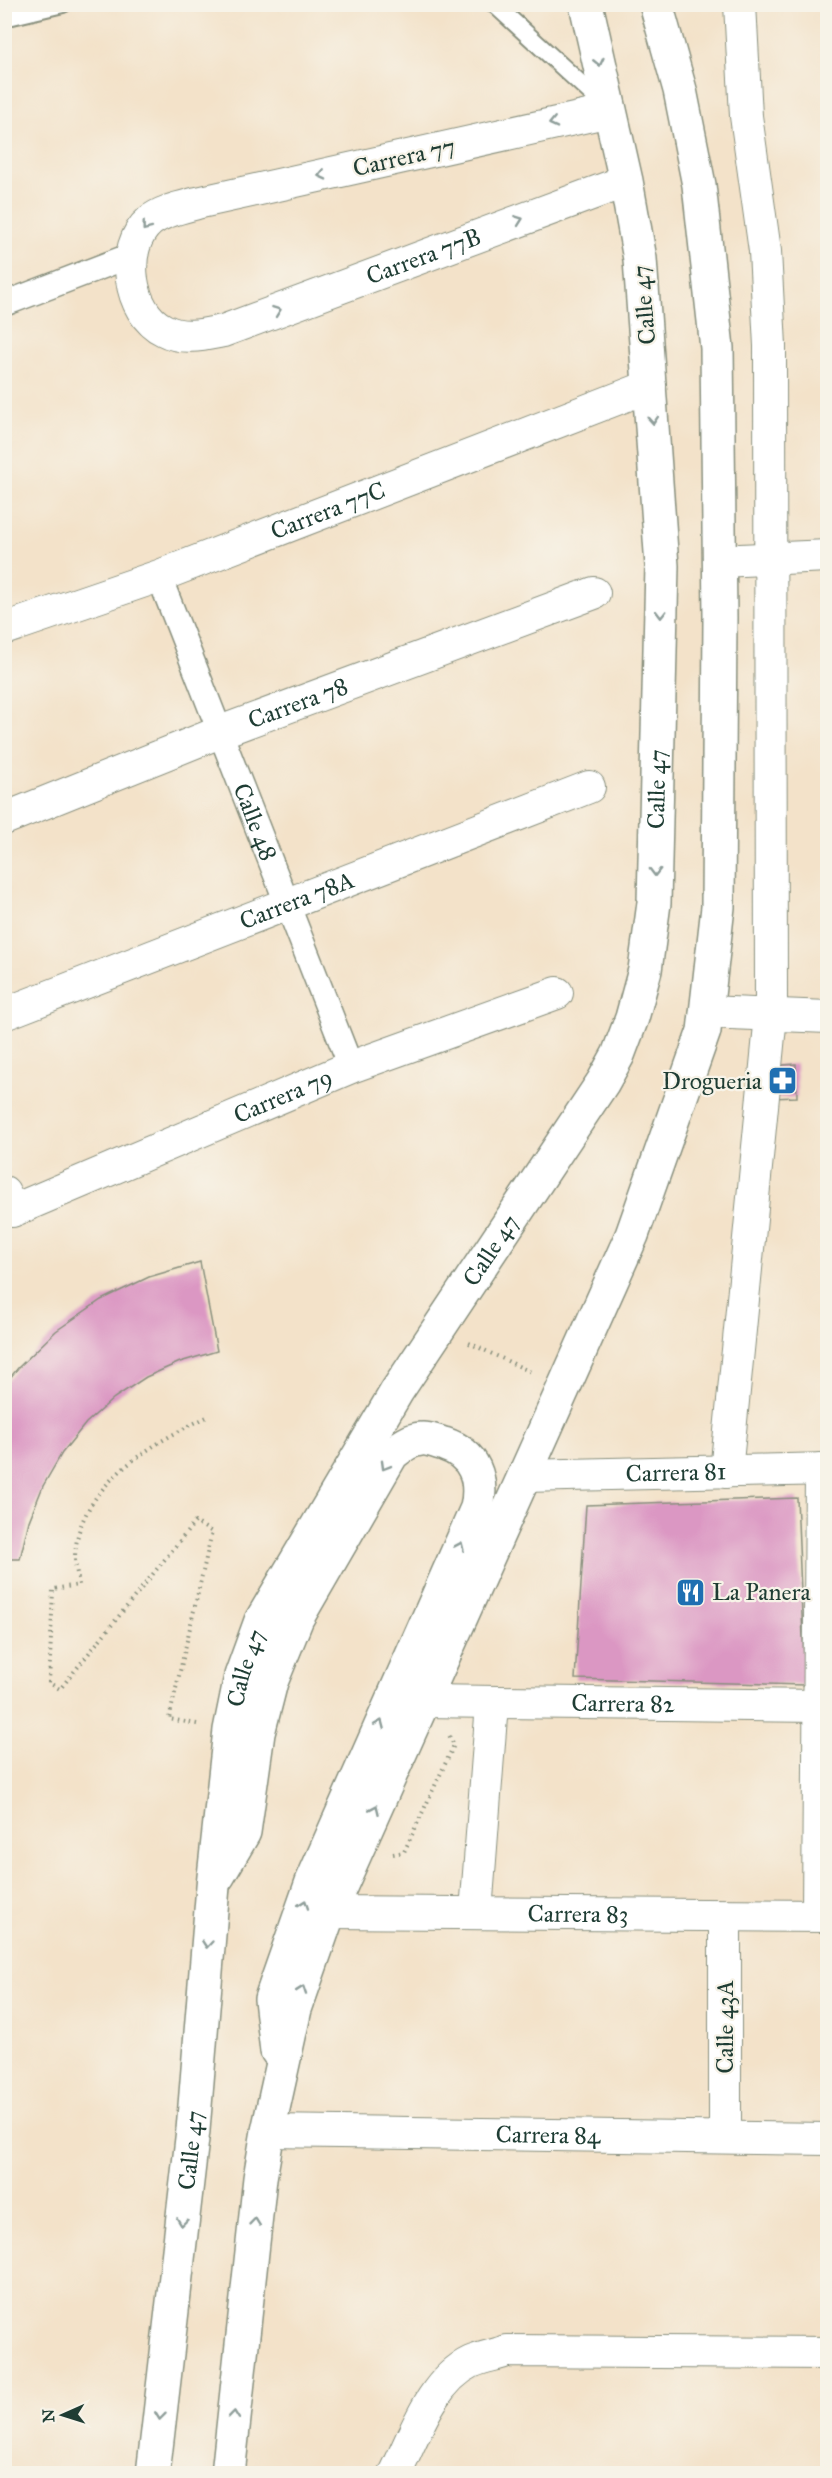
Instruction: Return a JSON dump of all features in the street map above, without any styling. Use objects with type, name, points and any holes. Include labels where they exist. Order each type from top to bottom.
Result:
[{"type":"main road","name":"Calle 47","points":[[153,2474],[193,2130],[213,1886],[231,1730],[241,1676],[261,1621],[397,1391],[603,1082],[618,1055],[632,1018],[645,969],[654,903],[662,566],[640,259],[626,181],[586,4]]},
{"type":"main road","points":[[228,2474],[260,2178],[295,2009],[329,1912],[437,1702],[524,1476],[632,1235],[704,1031],[718,907],[717,348],[699,185],[680,90],[656,4]]},
{"type":"main road","points":[[213,1886],[244,1832],[258,1733],[271,1682],[297,1618],[392,1454],[408,1442],[424,1438],[453,1447],[468,1459],[478,1472],[480,1490],[477,1508],[312,1882],[271,1999],[280,2082]]},
{"type":"street","points":[[726,1472],[771,1015],[770,346],[765,251],[746,116],[740,4]]},
{"type":"street","name":"Carrera 77","points":[[132,255],[142,230],[150,221],[197,202],[610,111]]},
{"type":"street","name":"Carrera 77B","points":[[132,255],[131,275],[136,295],[149,318],[161,329],[176,335],[197,337],[223,331],[626,181]]},
{"type":"street","points":[[4,304],[132,255]]},
{"type":"street","name":"Carrera 77C","points":[[4,629],[159,576],[650,386]]},
{"type":"street","points":[[719,561],[828,556]]},
{"type":"street","name":"Calle 48","points":[[159,576],[351,1067]]},
{"type":"street","name":"Carrera 78","points":[[4,819],[220,732],[594,593]]},
{"type":"street","name":"Carrera 78A","points":[[4,1014],[589,788]]},
{"type":"street","name":"Carrera 79","points":[[8,1201],[351,1067],[557,993]]},
{"type":"street","points":[[707,1012],[828,1017]]},
{"type":"street","points":[[823,1915],[821,1706],[824,1469]]},
{"type":"street","name":"Carrera 81","points":[[524,1476],[824,1469]]},
{"type":"street","name":"Carrera 82","points":[[437,1702],[821,1706]]},
{"type":"street","points":[[476,1912],[492,1704]]},
{"type":"street","name":"Carrera 83","points":[[329,1912],[476,1912],[725,1917],[823,1915]]},
{"type":"street","name":"Calle 43A","points":[[725,1917],[725,2137]]},
{"type":"street","name":"Carrera 84","points":[[268,2131],[828,2139]]},
{"type":"street","points":[[395,2474],[432,2399],[454,2373],[471,2362],[507,2351],[828,2353]]},
{"type":"lane","points":[[4,18],[63,4]]},
{"type":"lane","points":[[494,4],[610,111]]},
{"type":"path","points":[[439,1329],[564,1388]]},
{"type":"path","points":[[207,1417],[166,1436],[135,1456],[112,1479],[94,1504],[82,1526],[75,1557],[79,1585],[53,1589],[49,1683],[60,1689],[195,1522],[212,1532],[169,1719],[231,1730]]},
{"type":"path","points":[[386,1856],[404,1851],[454,1745],[437,1702]]},
{"type":"building","name":"Drogueria","points":[[796,1064],[797,1097],[771,1098],[769,1066]]},
{"type":"building","points":[[200,1262],[217,1351],[180,1362],[146,1377],[114,1398],[86,1423],[62,1453],[43,1486],[29,1521],[20,1559],[4,1559],[4,1385],[56,1331],[101,1300],[149,1277]]},
{"type":"building","name":"La Panera","points":[[797,1498],[805,1685],[575,1679],[586,1505]]},
{"type":"place","name":"Drogueria","points":[[783,1081]]},
{"type":"place","name":"La Panera","points":[[691,1592]]}]
